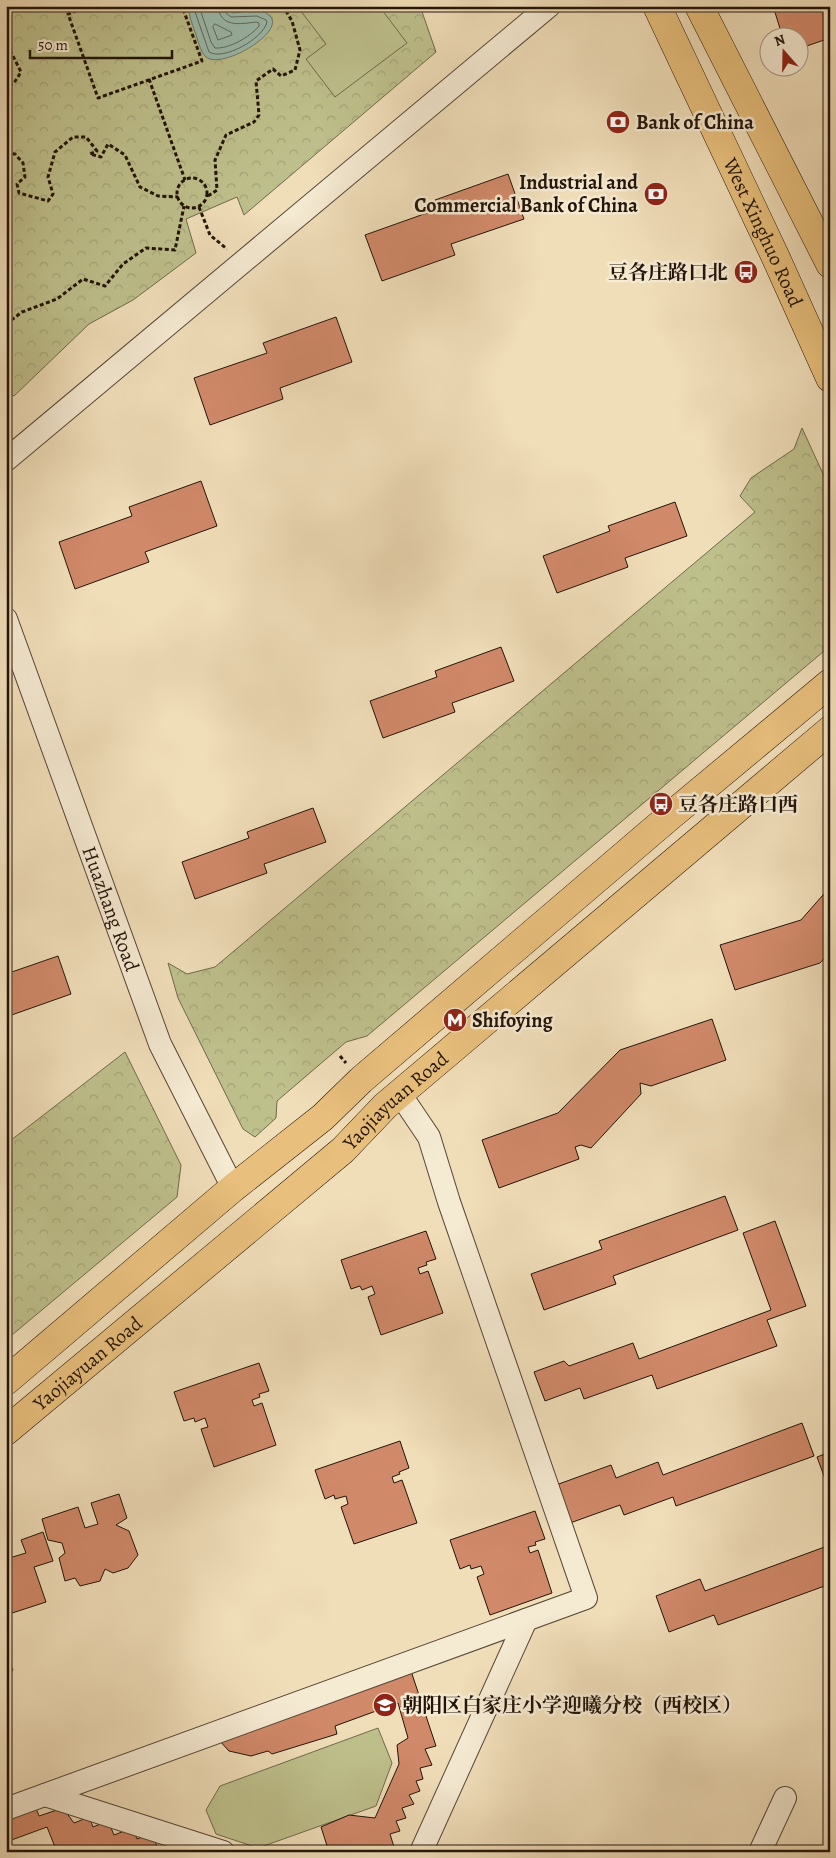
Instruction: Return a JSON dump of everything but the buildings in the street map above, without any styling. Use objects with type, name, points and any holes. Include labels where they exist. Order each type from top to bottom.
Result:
[{"type":"main road","name":"West Xinghuo Road","points":[[657,6],[776,258],[830,378]]},
{"type":"main road","points":[[699,6],[830,264]]},
{"type":"main road","name":"Yaojiayuan Road","points":[[6,1380],[234,1188],[323,1116],[362,1080],[830,683]]},
{"type":"main road","name":"Yaojiayuan Road","points":[[6,1431],[343,1150],[385,1106],[830,730]]},
{"type":"street","points":[[6,460],[549,6]]},
{"type":"street","name":"Huazhang Road","points":[[6,619],[160,1044],[234,1188]]},
{"type":"street","points":[[6,1809],[586,1598],[449,1202],[429,1137],[400,1094]]},
{"type":"street","points":[[421,1852],[526,1620]]},
{"type":"street","points":[[45,1795],[223,1852]]},
{"type":"street","points":[[760,1852],[785,1798]]},
{"type":"path","points":[[89,6],[68,14],[98,98],[202,61],[182,6]]},
{"type":"path","points":[[184,206],[198,207],[203,204],[208,196],[217,190],[215,160],[226,135],[254,122],[259,114],[256,80],[273,69],[281,76],[295,70],[300,50],[292,21],[283,6]]},
{"type":"path","points":[[6,38],[21,72],[14,83],[6,86]]},
{"type":"path","points":[[150,80],[185,180]]},
{"type":"path","points":[[6,153],[15,154],[22,163],[25,177],[17,184],[18,193],[48,201],[53,194],[48,177],[56,152],[73,137],[86,137],[97,151],[90,154],[101,157],[108,144],[125,155],[140,186],[158,196],[178,197]]},
{"type":"path","points":[[6,324],[22,312],[58,299],[83,279],[105,286],[123,264],[146,248],[176,250],[184,206],[178,197],[178,187],[185,180],[195,178],[206,186],[208,196]]},
{"type":"path","points":[[198,207],[210,235],[242,262]]},
{"type":"green space","points":[[6,6],[420,6],[436,52],[244,215],[237,197],[186,219],[196,253],[133,300],[89,324],[14,396],[6,392]]},
{"type":"green space","points":[[297,6],[379,6],[407,43],[335,97],[306,59],[326,44]]},
{"type":"green space","points":[[802,428],[830,489],[830,646],[367,1036],[346,1042],[277,1101],[276,1118],[255,1137],[243,1129],[178,998],[168,963],[187,974],[215,967],[755,512],[740,496],[751,478],[794,449]]},
{"type":"green space","points":[[125,1052],[181,1165],[177,1197],[6,1340],[6,1144]]},
{"type":"green space","points":[[378,1728],[392,1763],[376,1806],[258,1848],[216,1834],[206,1810],[220,1786]]},
{"type":"water","points":[[188,6],[229,6],[230,11],[233,13],[262,12],[270,16],[273,23],[269,31],[250,47],[238,54],[214,60],[206,57],[202,52]]},
{"type":"place","name":"Bank of China","points":[[618,122]]},
{"type":"place","name":"Industrial and Commercial Bank of China","points":[[656,194]]},
{"type":"place","name":"豆各庄路口北","points":[[746,272]]},
{"type":"place","name":"豆各庄路口西","points":[[661,804]]},
{"type":"place","name":"Shifoying","points":[[455,1020]]},
{"type":"place","name":"朝阳区白家庄小学迎曦分校（西校区）","points":[[385,1705]]}]
